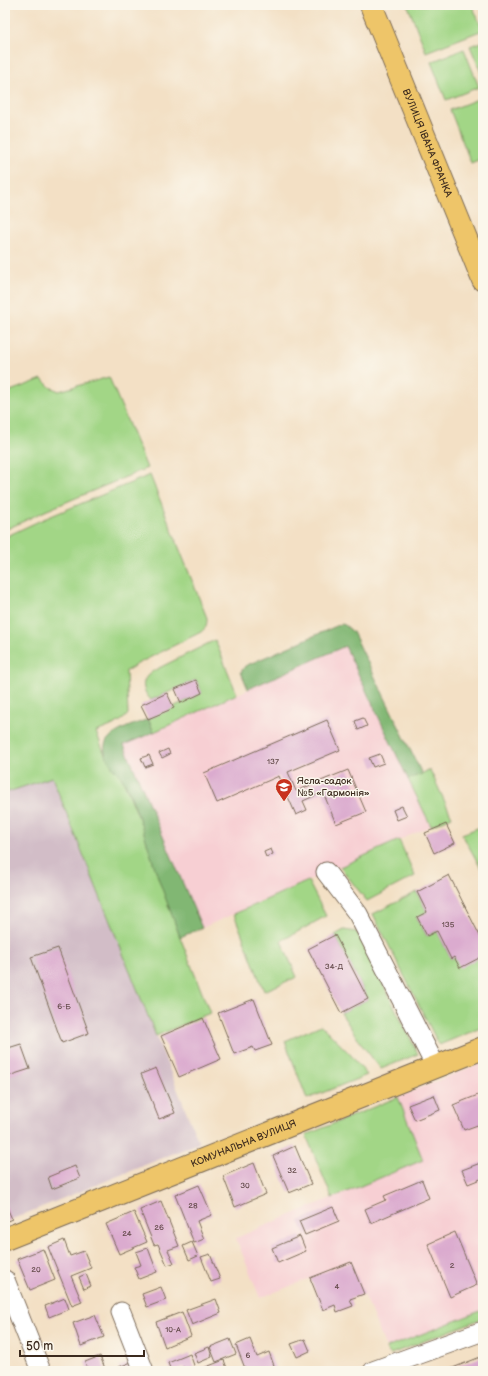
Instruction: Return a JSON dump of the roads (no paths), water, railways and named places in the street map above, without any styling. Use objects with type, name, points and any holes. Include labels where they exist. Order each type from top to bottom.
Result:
[{"type":"main road","name":"ВУЛИЦЯ ІВАНА ФРАНКА","points":[[371,5],[483,279]]},
{"type":"main road","name":"КОМУНАЛЬНА ВУЛИЦЯ","points":[[5,1239],[483,1048]]},
{"type":"street","points":[[326,872],[358,914],[436,1067]]},
{"type":"street","points":[[5,1280],[41,1371]]},
{"type":"street","points":[[121,1312],[144,1371]]},
{"type":"street","points":[[373,1371],[483,1331]]},
{"type":"place","name":"Ясла-садок №5 «Гармонія»","points":[[284,802]]}]
